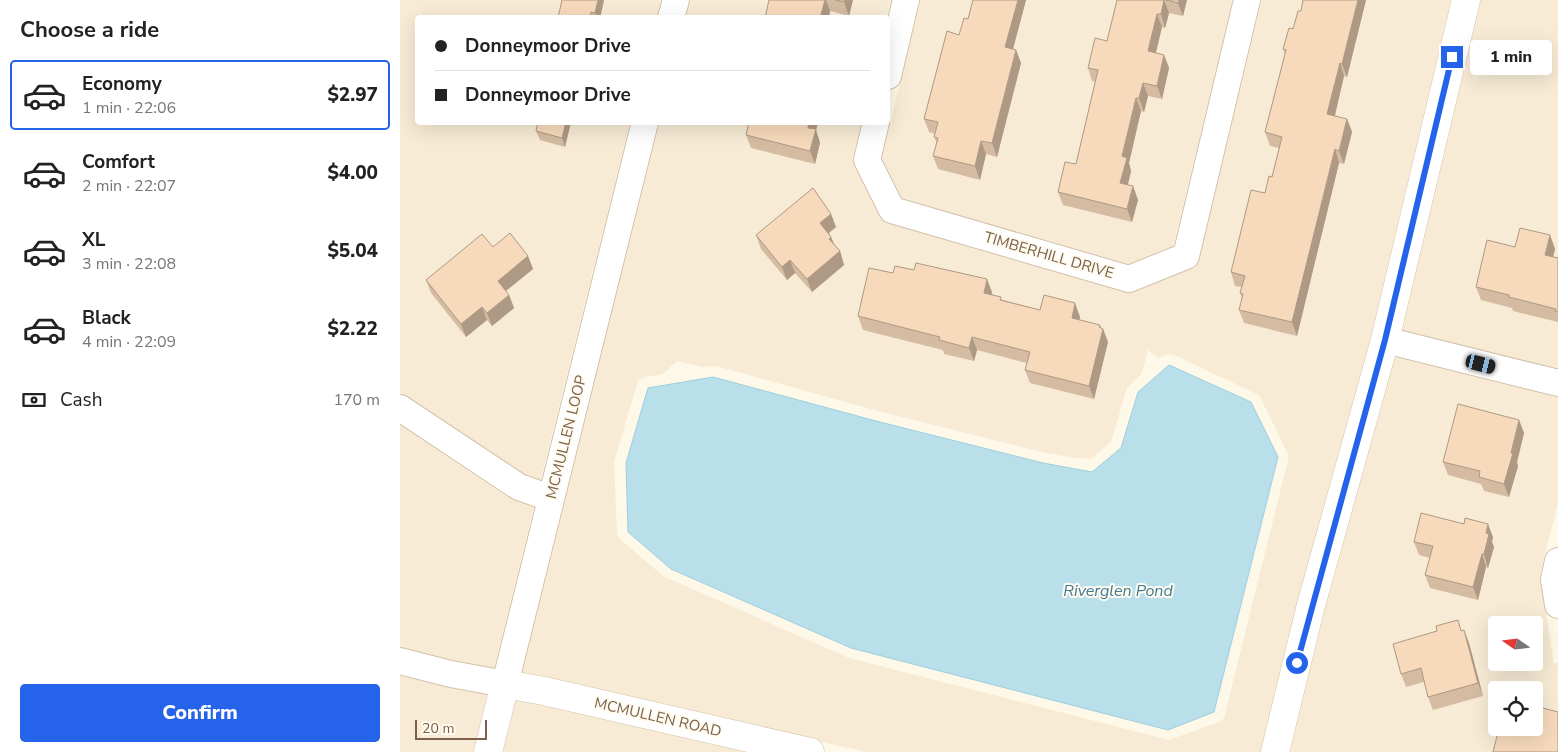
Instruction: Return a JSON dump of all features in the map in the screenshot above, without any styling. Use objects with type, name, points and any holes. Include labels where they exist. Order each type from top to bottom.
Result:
[{"type":"street","points":[[672,15],[676,0]]},
{"type":"street","points":[[890,68],[906,0]]},
{"type":"street","name":"TIMBERHILL DRIVE","points":[[875,125],[867,160],[892,210],[1129,278],[1186,256],[1247,0]]},
{"type":"street","points":[[1275,752],[1310,609],[1385,340],[1466,0]]},
{"type":"street","name":"MCMULLEN LOOP","points":[[488,752],[644,125]]},
{"type":"street","points":[[1385,340],[1558,383]]},
{"type":"street","points":[[400,408],[519,487],[550,498]]},
{"type":"street","points":[[1558,561],[1554,579],[1558,605]]},
{"type":"street","points":[[400,661],[451,674],[505,684]]},
{"type":"street","name":"MCMULLEN ROAD","points":[[505,684],[544,691],[810,752]]},
{"type":"shaded area","points":[[400,0],[661,0],[657,15],[415,15],[415,125],[629,125],[540,482],[525,476],[400,393]]},
{"type":"shaded area","points":[[690,0],[892,0],[888,15],[687,15]]},
{"type":"shaded area","points":[[921,0],[1233,0],[1173,247],[1127,265],[902,200],[881,159]]},
{"type":"shaded area","points":[[1262,0],[1451,0],[1371,336],[1300,594],[1261,752],[866,752],[522,674],[659,125],[861,125],[853,156],[854,164],[879,214],[888,222],[1125,290],[1192,267],[1199,259]],"holes":[[[1148,350],[1159,358],[1167,354],[1174,355],[1259,395],[1289,456],[1224,718],[1219,722],[1169,740],[849,658],[663,576],[617,535],[614,462],[638,381],[645,377],[663,374],[677,361],[703,367],[716,366],[878,411],[1046,453],[1091,459],[1111,442],[1127,388],[1142,373]]]},
{"type":"shaded area","points":[[1480,0],[1558,0],[1558,370],[1401,331]]},
{"type":"shaded area","points":[[1395,355],[1558,396],[1558,503],[1540,575],[1554,663],[1558,663],[1558,752],[1290,752],[1324,613]]},
{"type":"shaded area","points":[[400,423],[534,506],[494,669],[400,648]]},
{"type":"shaded area","points":[[400,674],[488,693],[474,752],[400,752]]},
{"type":"shaded area","points":[[516,698],[755,752],[503,752]]},
{"type":"water","name":"Riverglen Pond","points":[[1169,365],[1251,402],[1278,457],[1214,712],[1168,730],[851,648],[671,569],[628,532],[626,463],[648,388],[713,377],[1043,463],[1092,472],[1121,448],[1138,392]]},
{"type":"building","points":[[562,0],[598,0],[595,13],[591,12],[590,15],[559,15]]},
{"type":"building","points":[[769,0],[825,0],[821,15],[766,15]]},
{"type":"building","points":[[973,0],[1018,0],[1005,47],[1016,50],[992,143],[981,141],[975,166],[933,156],[938,138],[934,137],[938,122],[924,119],[947,31],[959,35],[964,18],[968,19]]},
{"type":"building","points":[[1117,0],[1164,0],[1161,14],[1157,14],[1148,51],[1164,55],[1157,86],[1143,83],[1139,98],[1136,98],[1122,156],[1127,158],[1120,183],[1133,186],[1127,209],[1058,192],[1065,162],[1076,164],[1098,70],[1088,68],[1095,38],[1107,41]]},
{"type":"building","points":[[1166,0],[1179,0],[1178,3]]},
{"type":"building","points":[[1303,0],[1358,0],[1327,114],[1347,119],[1339,151],[1335,149],[1292,322],[1239,310],[1243,294],[1240,293],[1245,276],[1231,272],[1251,190],[1265,193],[1269,176],[1272,177],[1282,137],[1265,132],[1286,50],[1283,49],[1289,28],[1293,29],[1298,11],[1301,11]]},
{"type":"building","points":[[537,125],[565,125],[562,138],[536,131]]},
{"type":"building","points":[[748,125],[808,125],[808,128],[816,129],[810,151],[746,135]]},
{"type":"building","points":[[813,188],[831,214],[820,223],[831,237],[829,239],[840,251],[807,279],[790,260],[782,267],[756,235]]},
{"type":"building","points":[[1520,228],[1550,235],[1545,255],[1558,258],[1558,312],[1555,311],[1556,309],[1476,287],[1487,240],[1515,247]]},
{"type":"building","points":[[510,233],[528,256],[498,281],[509,295],[487,313],[482,307],[461,324],[426,280],[482,234],[493,247]]},
{"type":"building","points":[[916,263],[987,279],[984,293],[1001,297],[1000,300],[1040,310],[1044,295],[1075,303],[1072,318],[1100,325],[1099,327],[1103,329],[1089,386],[1025,370],[1030,352],[972,337],[969,348],[939,340],[940,337],[858,316],[869,268],[893,273],[895,266],[914,270]]},
{"type":"building","points":[[1458,404],[1519,420],[1511,453],[1513,453],[1504,484],[1479,477],[1480,471],[1443,462]]},
{"type":"building","points":[[1421,513],[1464,524],[1465,518],[1488,524],[1486,533],[1489,534],[1473,587],[1425,575],[1433,546],[1414,542]]},
{"type":"building","points":[[1458,620],[1461,631],[1464,630],[1478,683],[1428,697],[1421,668],[1401,674],[1393,644],[1437,631],[1436,626]]},
{"type":"building","points":[[1543,708],[1558,712],[1558,752],[1493,752],[1497,736],[1543,736]]},
{"type":"route","points":[[1297,663],[1310,609],[1385,340],[1452,57]]}]
